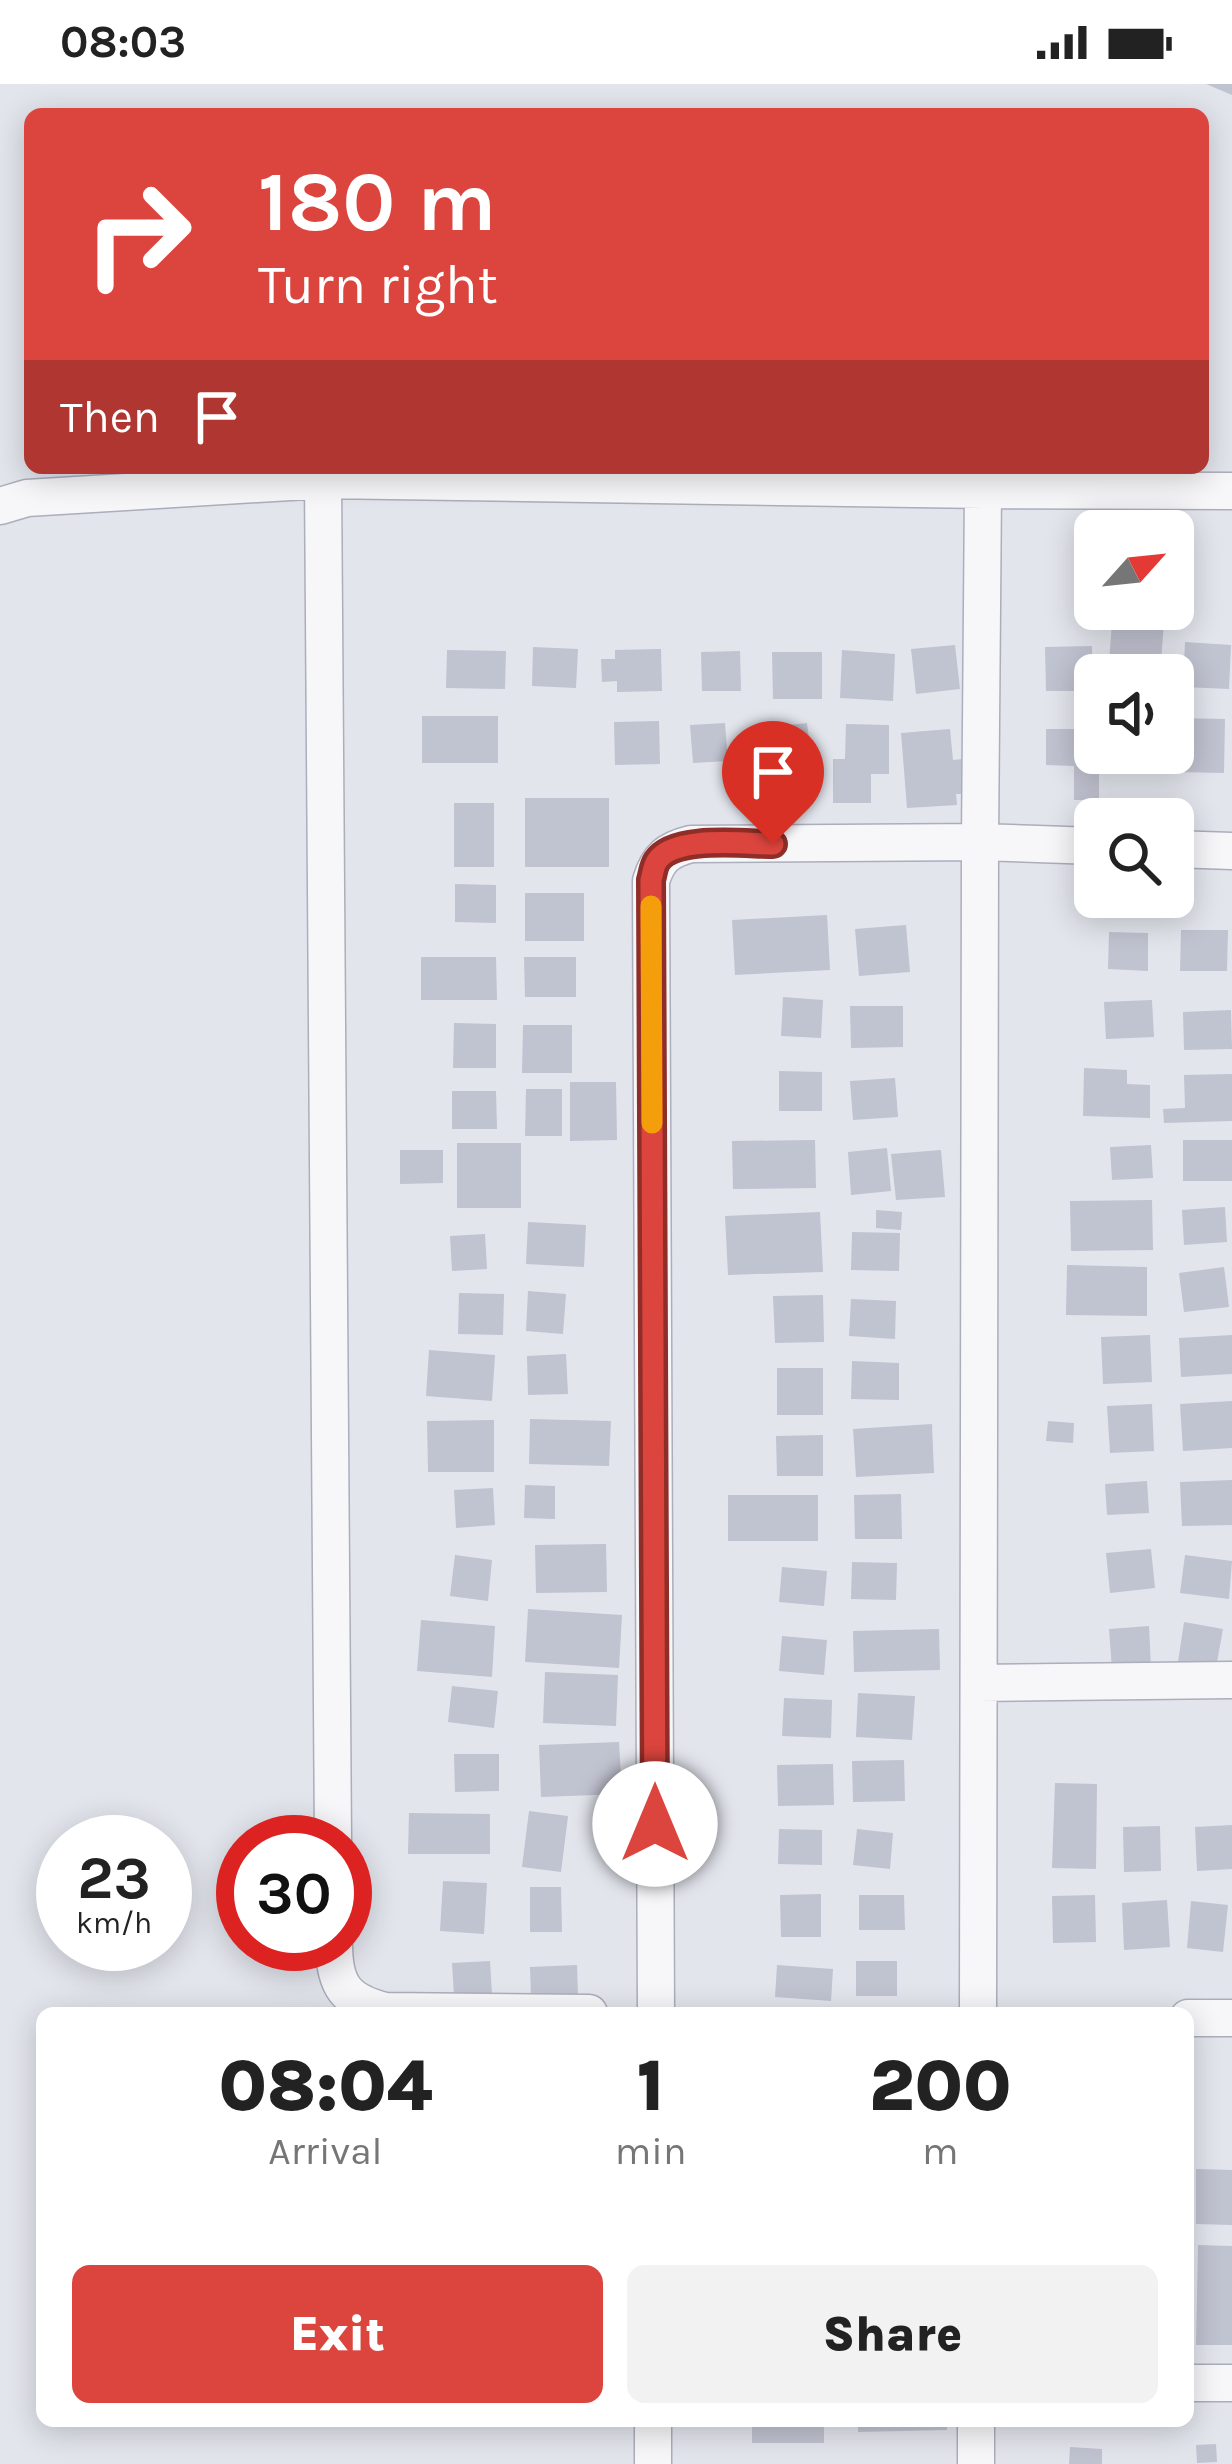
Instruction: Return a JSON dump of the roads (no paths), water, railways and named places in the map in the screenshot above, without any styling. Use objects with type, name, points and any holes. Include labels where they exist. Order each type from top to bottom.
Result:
[{"type":"street","points":[[323,480],[333,1815]]},
{"type":"street","points":[[0,506],[27,498],[323,480],[1232,491]]},
{"type":"street","points":[[978,2007],[983,490]]},
{"type":"street","points":[[656,2007],[651,880],[657,861],[672,848],[691,844],[1074,845]]},
{"type":"street","points":[[1194,850],[1232,851]]},
{"type":"street","points":[[979,1683],[1232,1681]]},
{"type":"street","points":[[337,1971],[351,1998],[368,2007]]},
{"type":"street","points":[[1194,2018],[1232,2018]]},
{"type":"street","points":[[1194,2383],[1232,2383]]},
{"type":"street","points":[[653,2427],[653,2464]]},
{"type":"street","points":[[976,2427],[976,2464]]}]
